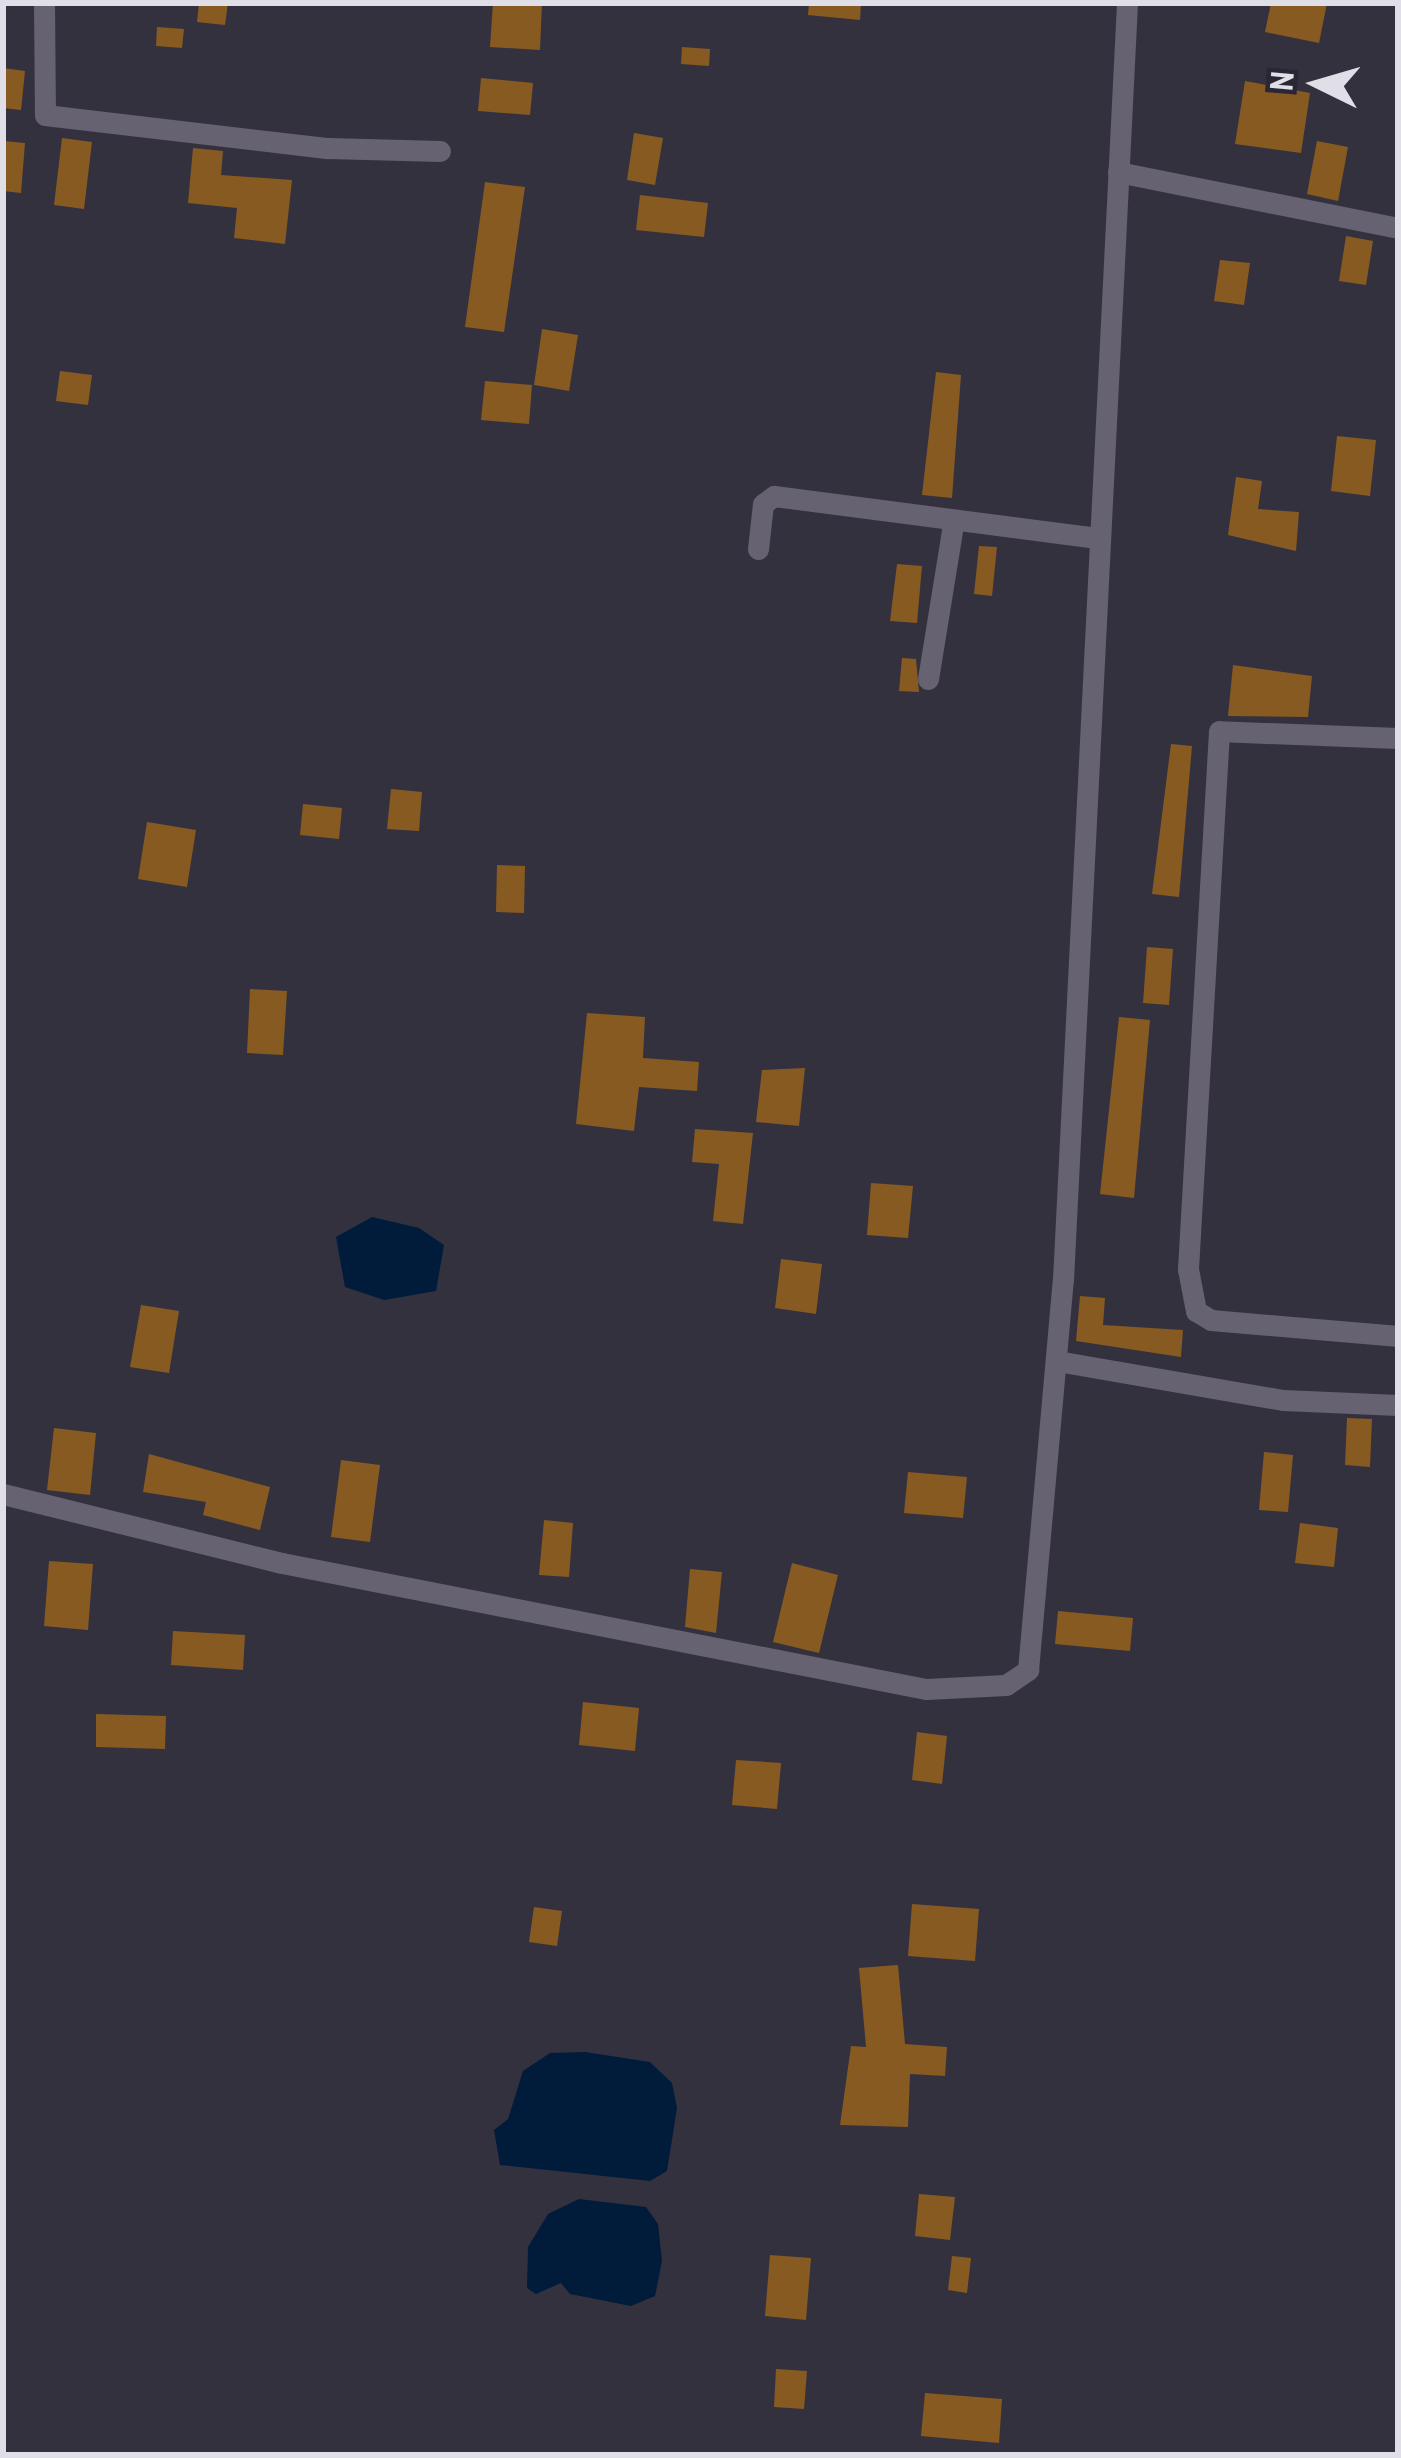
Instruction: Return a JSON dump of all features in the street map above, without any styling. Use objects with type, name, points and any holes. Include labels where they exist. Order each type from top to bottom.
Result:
[{"type":"street","points":[[44,3],[45,116],[328,148],[440,151]]},
{"type":"street","points":[[3,1494],[282,1563],[926,1689],[1006,1685],[1028,1670],[1057,1360],[1126,3]]},
{"type":"street","points":[[1118,172],[1398,228]]},
{"type":"street","points":[[758,549],[763,505],[774,496],[952,525],[1099,538]]},
{"type":"street","points":[[928,679],[952,525]]},
{"type":"street","points":[[1398,738],[1219,731],[1188,1269],[1196,1311],[1210,1320],[1398,1336]]},
{"type":"street","points":[[1057,1360],[1283,1400],[1398,1405]]},
{"type":"water","points":[[372,1217],[419,1228],[444,1245],[436,1291],[384,1300],[345,1287],[336,1237]]},
{"type":"water","points":[[585,2052],[650,2062],[672,2083],[677,2108],[667,2171],[650,2181],[500,2165],[494,2130],[508,2119],[523,2071],[550,2053]]},
{"type":"water","points":[[579,2199],[646,2207],[658,2224],[662,2261],[655,2296],[631,2306],[570,2294],[561,2283],[536,2294],[527,2288],[528,2247],[548,2214]]},
{"type":"building","points":[[199,3],[228,3],[225,25],[197,22]]},
{"type":"building","points":[[493,3],[542,3],[540,50],[490,47]]},
{"type":"building","points":[[809,3],[861,3],[860,20],[808,15]]},
{"type":"building","points":[[1271,3],[1327,3],[1319,43],[1265,32]]},
{"type":"building","points":[[157,27],[184,29],[182,48],[156,46]]},
{"type":"building","points":[[682,47],[710,49],[709,66],[681,64]]},
{"type":"building","points":[[3,68],[25,71],[21,110],[3,108]]},
{"type":"building","points":[[481,78],[533,83],[530,115],[478,111]]},
{"type":"building","points":[[1245,81],[1310,93],[1301,153],[1235,144]]},
{"type":"building","points":[[634,133],[663,138],[655,185],[627,180]]},
{"type":"building","points":[[62,138],[92,142],[84,209],[54,205]]},
{"type":"building","points":[[3,141],[25,143],[21,193],[3,191]]},
{"type":"building","points":[[1317,141],[1348,147],[1338,201],[1307,194]]},
{"type":"building","points":[[193,148],[223,151],[221,175],[292,180],[285,244],[234,238],[237,208],[188,203]]},
{"type":"building","points":[[485,182],[525,187],[504,332],[465,327]]},
{"type":"building","points":[[640,195],[708,203],[704,237],[636,230]]},
{"type":"building","points":[[1346,236],[1373,241],[1366,285],[1339,281]]},
{"type":"building","points":[[1220,260],[1250,263],[1244,305],[1214,301]]},
{"type":"building","points":[[542,329],[578,335],[569,391],[534,385]]},
{"type":"building","points":[[60,371],[92,375],[88,405],[56,401]]},
{"type":"building","points":[[936,372],[961,375],[952,498],[922,495]]},
{"type":"building","points":[[485,381],[532,385],[529,424],[481,420]]},
{"type":"building","points":[[1337,436],[1376,440],[1370,496],[1331,491]]},
{"type":"building","points":[[1236,477],[1262,481],[1258,509],[1299,512],[1296,551],[1228,535]]},
{"type":"building","points":[[979,546],[997,547],[992,596],[974,594]]},
{"type":"building","points":[[897,564],[922,566],[917,623],[890,621]]},
{"type":"building","points":[[902,658],[916,659],[919,692],[899,691]]},
{"type":"building","points":[[1233,665],[1312,676],[1308,717],[1228,716]]},
{"type":"building","points":[[1171,744],[1192,746],[1179,897],[1152,894]]},
{"type":"building","points":[[391,789],[422,792],[419,831],[387,829]]},
{"type":"building","points":[[303,804],[342,808],[339,839],[300,835]]},
{"type":"building","points":[[147,822],[196,830],[187,887],[138,879]]},
{"type":"building","points":[[497,865],[525,866],[524,913],[496,912]]},
{"type":"building","points":[[1147,947],[1173,949],[1169,1005],[1143,1003]]},
{"type":"building","points":[[250,989],[287,991],[283,1055],[247,1053]]},
{"type":"building","points":[[587,1013],[645,1017],[643,1058],[699,1062],[697,1091],[639,1087],[634,1131],[576,1124]]},
{"type":"building","points":[[1119,1017],[1150,1020],[1134,1198],[1100,1194]]},
{"type":"building","points":[[805,1068],[799,1126],[756,1122],[762,1070]]},
{"type":"building","points":[[695,1129],[753,1133],[743,1224],[713,1221],[719,1164],[692,1162]]},
{"type":"building","points":[[871,1183],[913,1186],[908,1238],[867,1235]]},
{"type":"building","points":[[781,1259],[822,1264],[816,1314],[775,1308]]},
{"type":"building","points":[[1080,1296],[1105,1298],[1103,1325],[1183,1330],[1181,1357],[1076,1341]]},
{"type":"building","points":[[141,1305],[179,1311],[169,1373],[130,1367]]},
{"type":"building","points":[[1347,1418],[1372,1419],[1370,1467],[1345,1465]]},
{"type":"building","points":[[54,1428],[96,1433],[90,1495],[47,1490]]},
{"type":"building","points":[[1264,1452],[1293,1455],[1288,1512],[1259,1510]]},
{"type":"building","points":[[149,1454],[270,1487],[260,1530],[203,1515],[206,1502],[143,1492]]},
{"type":"building","points":[[341,1460],[380,1465],[370,1542],[331,1537]]},
{"type":"building","points":[[908,1472],[967,1477],[963,1518],[904,1513]]},
{"type":"building","points":[[544,1520],[573,1523],[569,1577],[539,1575]]},
{"type":"building","points":[[1300,1523],[1338,1528],[1334,1567],[1295,1563]]},
{"type":"building","points":[[49,1561],[93,1564],[88,1630],[44,1626]]},
{"type":"building","points":[[792,1563],[838,1575],[819,1653],[773,1642]]},
{"type":"building","points":[[690,1569],[722,1572],[716,1633],[685,1627]]},
{"type":"building","points":[[1058,1611],[1133,1618],[1130,1651],[1055,1644]]},
{"type":"building","points":[[173,1631],[245,1635],[243,1670],[171,1665]]},
{"type":"building","points":[[583,1702],[639,1708],[635,1751],[579,1745]]},
{"type":"building","points":[[96,1714],[166,1716],[165,1749],[96,1747]]},
{"type":"building","points":[[917,1732],[947,1736],[942,1784],[912,1780]]},
{"type":"building","points":[[736,1760],[781,1763],[777,1809],[732,1805]]},
{"type":"building","points":[[912,1904],[979,1909],[975,1961],[908,1956]]},
{"type":"building","points":[[534,1907],[562,1911],[557,1946],[529,1942]]},
{"type":"building","points":[[898,1965],[905,2044],[947,2047],[945,2076],[910,2074],[908,2127],[840,2125],[851,2046],[866,2047],[859,1968]]},
{"type":"building","points":[[919,2194],[955,2197],[950,2240],[915,2236]]},
{"type":"building","points":[[770,2255],[811,2258],[806,2320],[765,2316]]},
{"type":"building","points":[[952,2256],[971,2258],[967,2293],[948,2290]]},
{"type":"building","points":[[776,2369],[807,2371],[804,2409],[774,2407]]},
{"type":"building","points":[[925,2393],[1002,2399],[999,2443],[921,2436]]}]
